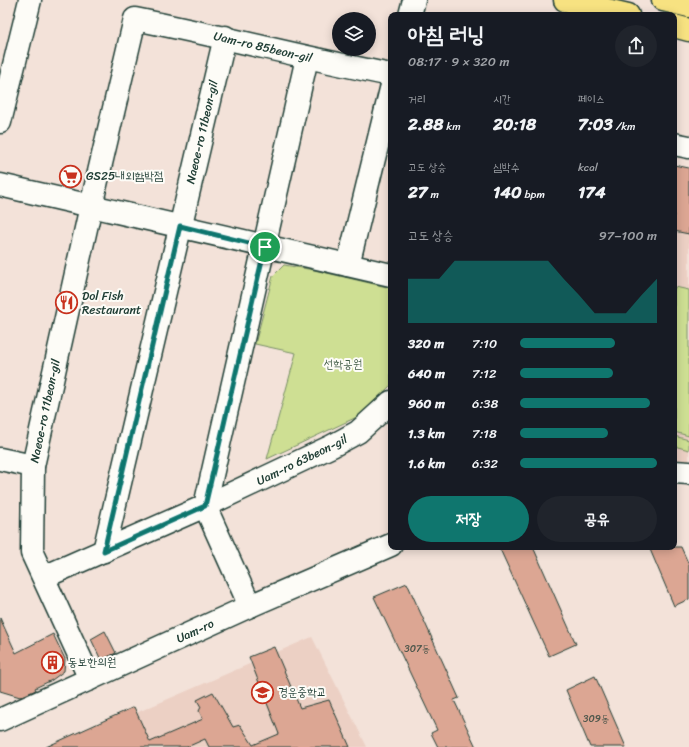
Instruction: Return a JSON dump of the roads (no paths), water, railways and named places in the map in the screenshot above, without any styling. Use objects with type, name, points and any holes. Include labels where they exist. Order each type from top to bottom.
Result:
[{"type":"main road","points":[[565,0],[615,12]]},
{"type":"main road","points":[[663,0],[687,4]]},
{"type":"main road","points":[[677,27],[689,30]]},
{"type":"street","points":[[0,122],[3,101],[30,0]]},
{"type":"street","points":[[411,12],[414,0]]},
{"type":"street","name":"Uam-ro 85beon-gil","points":[[135,19],[225,37],[307,58],[388,75]]},
{"type":"street","name":"Naeoe-ro 11beon-gil","points":[[90,679],[32,553],[33,466],[91,206],[135,19]]},
{"type":"street","name":"Naeoe-ro 11beon-gil","points":[[104,551],[225,37]]},
{"type":"street","points":[[250,606],[205,506],[307,58]]},
{"type":"street","points":[[348,265],[388,101]]},
{"type":"street","points":[[677,145],[689,147]]},
{"type":"street","points":[[0,185],[388,275]]},
{"type":"street","name":"Uam-ro 63beon-gil","points":[[44,577],[205,506],[332,446],[358,432],[388,405]]},
{"type":"street","points":[[0,459],[33,466]]},
{"type":"street","points":[[677,472],[689,473]]},
{"type":"street","name":"Uam-ro","points":[[0,720],[250,606],[388,546]]},
{"type":"place","name":"GS25내외함박점","points":[[71,176]]},
{"type":"place","name":"Dol Fish Restaurant","points":[[66,303]]},
{"type":"place","name":"동보한의원","points":[[52,662]]},
{"type":"place","name":"경운중학교","points":[[262,692]]},
{"type":"park label","name":"선학공원","points":[[343,364]]}]
